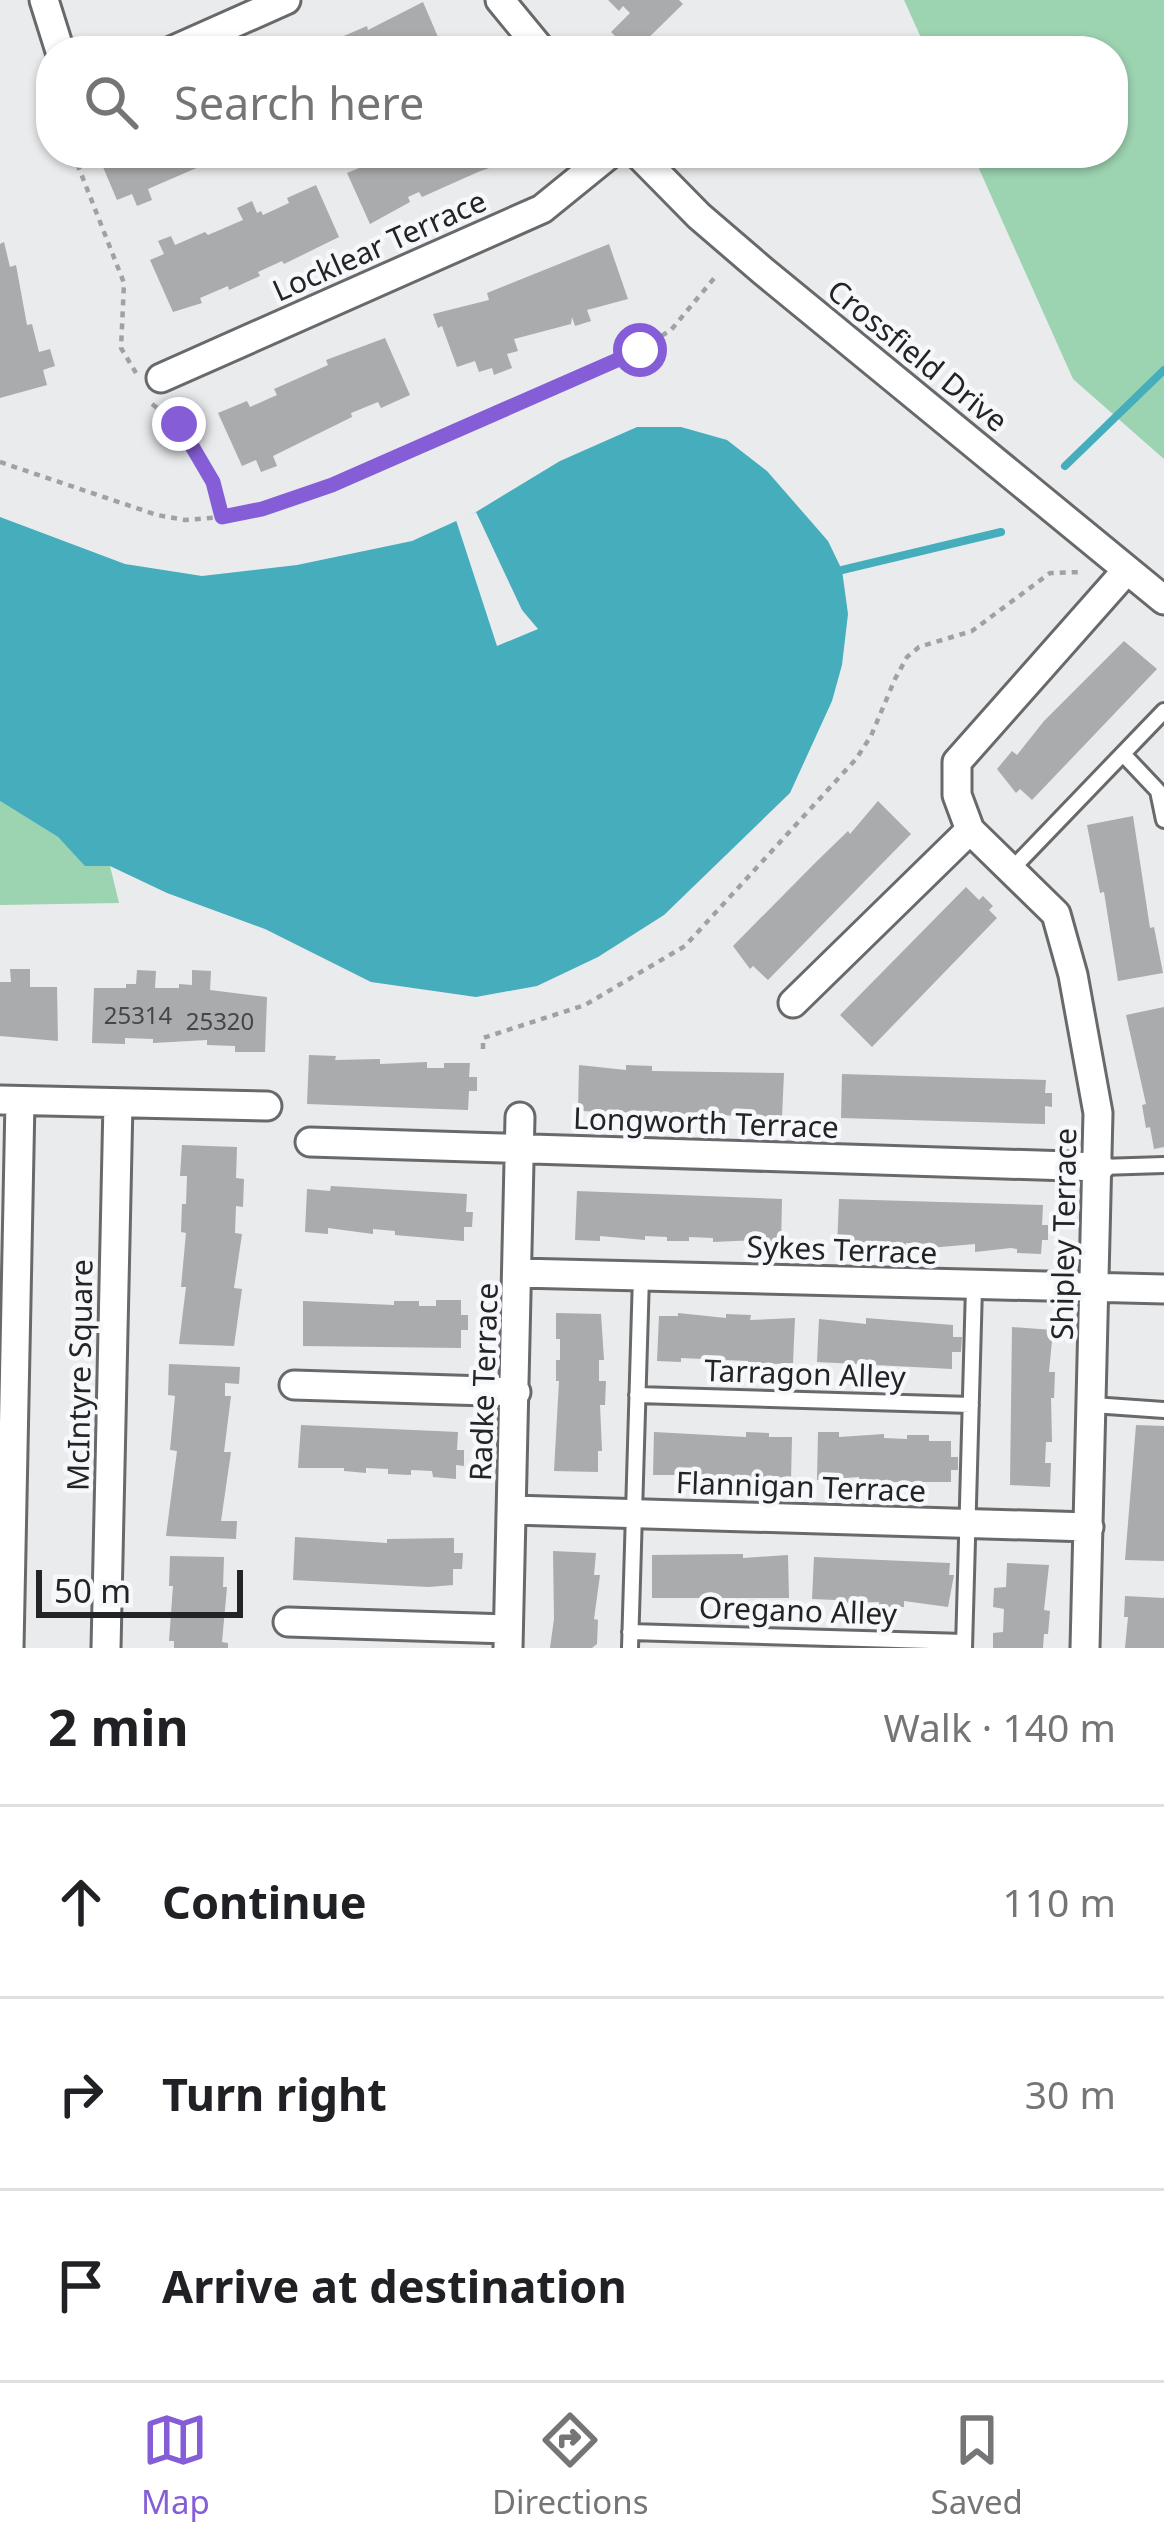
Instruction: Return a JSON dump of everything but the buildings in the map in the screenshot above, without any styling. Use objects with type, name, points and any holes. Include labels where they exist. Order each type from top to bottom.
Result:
[{"type":"street","points":[[44,0],[56,36]]},
{"type":"street","points":[[205,36],[286,0]]},
{"type":"street","points":[[500,0],[530,36]]},
{"type":"street","name":"Locklear Terrace","points":[[151,387],[542,209],[593,168]]},
{"type":"street","name":"Crossfield Drive","points":[[653,168],[763,271],[1164,600]]},
{"type":"street","points":[[793,1003],[970,830],[957,795],[957,762],[1127,570]]},
{"type":"street","name":"Shipley Terrace","points":[[970,830],[1056,914],[1073,975],[1098,1113],[1085,1648]]},
{"type":"street","points":[[9,1648],[10,1101],[267,1106]]},
{"type":"street","name":"McIntyre Square","points":[[106,1648],[118,1103]]},
{"type":"street","name":"Radke Terrace","points":[[508,1638],[520,1118]]},
{"type":"street","name":"Longworth Terrace","points":[[310,1142],[1100,1167]]},
{"type":"street","name":"Sykes Terrace","points":[[519,1273],[1164,1289]]},
{"type":"street","points":[[295,1385],[515,1392]]},
{"type":"street","name":"Flannigan Terrace","points":[[512,1510],[1089,1527]]},
{"type":"street","points":[[288,1622],[508,1638]]},
{"type":"lane","points":[[1011,870],[1164,711]]},
{"type":"lane","points":[[1124,755],[1158,791],[1164,820]]},
{"type":"lane","points":[[1100,1167],[1164,1165]]},
{"type":"lane","points":[[634,1514],[640,1276]]},
{"type":"lane","points":[[967,1523],[974,1286]]},
{"type":"lane","name":"Tarragon Alley","points":[[637,1395],[971,1405]]},
{"type":"lane","points":[[1093,1405],[1164,1410]]},
{"type":"lane","name":"Oregano Alley","points":[[634,1514],[630,1640],[964,1645],[967,1523]]},
{"type":"path","points":[[79,168],[124,283],[121,348],[151,387],[159,412],[179,424],[213,482],[222,517]]},
{"type":"path","points":[[0,462],[172,519],[262,509],[332,485],[640,350],[671,330],[716,276]]},
{"type":"path","points":[[483,1049],[483,1038],[585,1005],[685,946],[838,782],[871,736],[907,657],[919,647],[972,631],[1051,573],[1087,572]]},
{"type":"green space","points":[[904,0],[1164,0],[1164,459],[1073,379],[979,168],[1128,168],[1128,36],[920,36]]},
{"type":"green space","points":[[0,801],[58,837],[85,865],[110,866],[119,903],[0,905]]},
{"type":"water","points":[[637,427],[681,427],[727,440],[767,471],[828,541],[842,570],[848,614],[832,701],[790,793],[664,915],[598,957],[537,986],[476,997],[371,982],[265,929],[110,866],[85,866],[58,837],[0,801],[0,517],[125,564],[202,576],[297,565],[412,541],[476,512],[560,461]]},
{"type":"pier","points":[[476,512],[522,610],[538,629],[497,646],[456,520]]},
{"type":"waterway","points":[[1065,466],[1164,370]]},
{"type":"waterway","points":[[842,570],[1001,532]]},
{"type":"route","points":[[179,424],[213,482],[222,517],[310,494],[640,350]]}]
